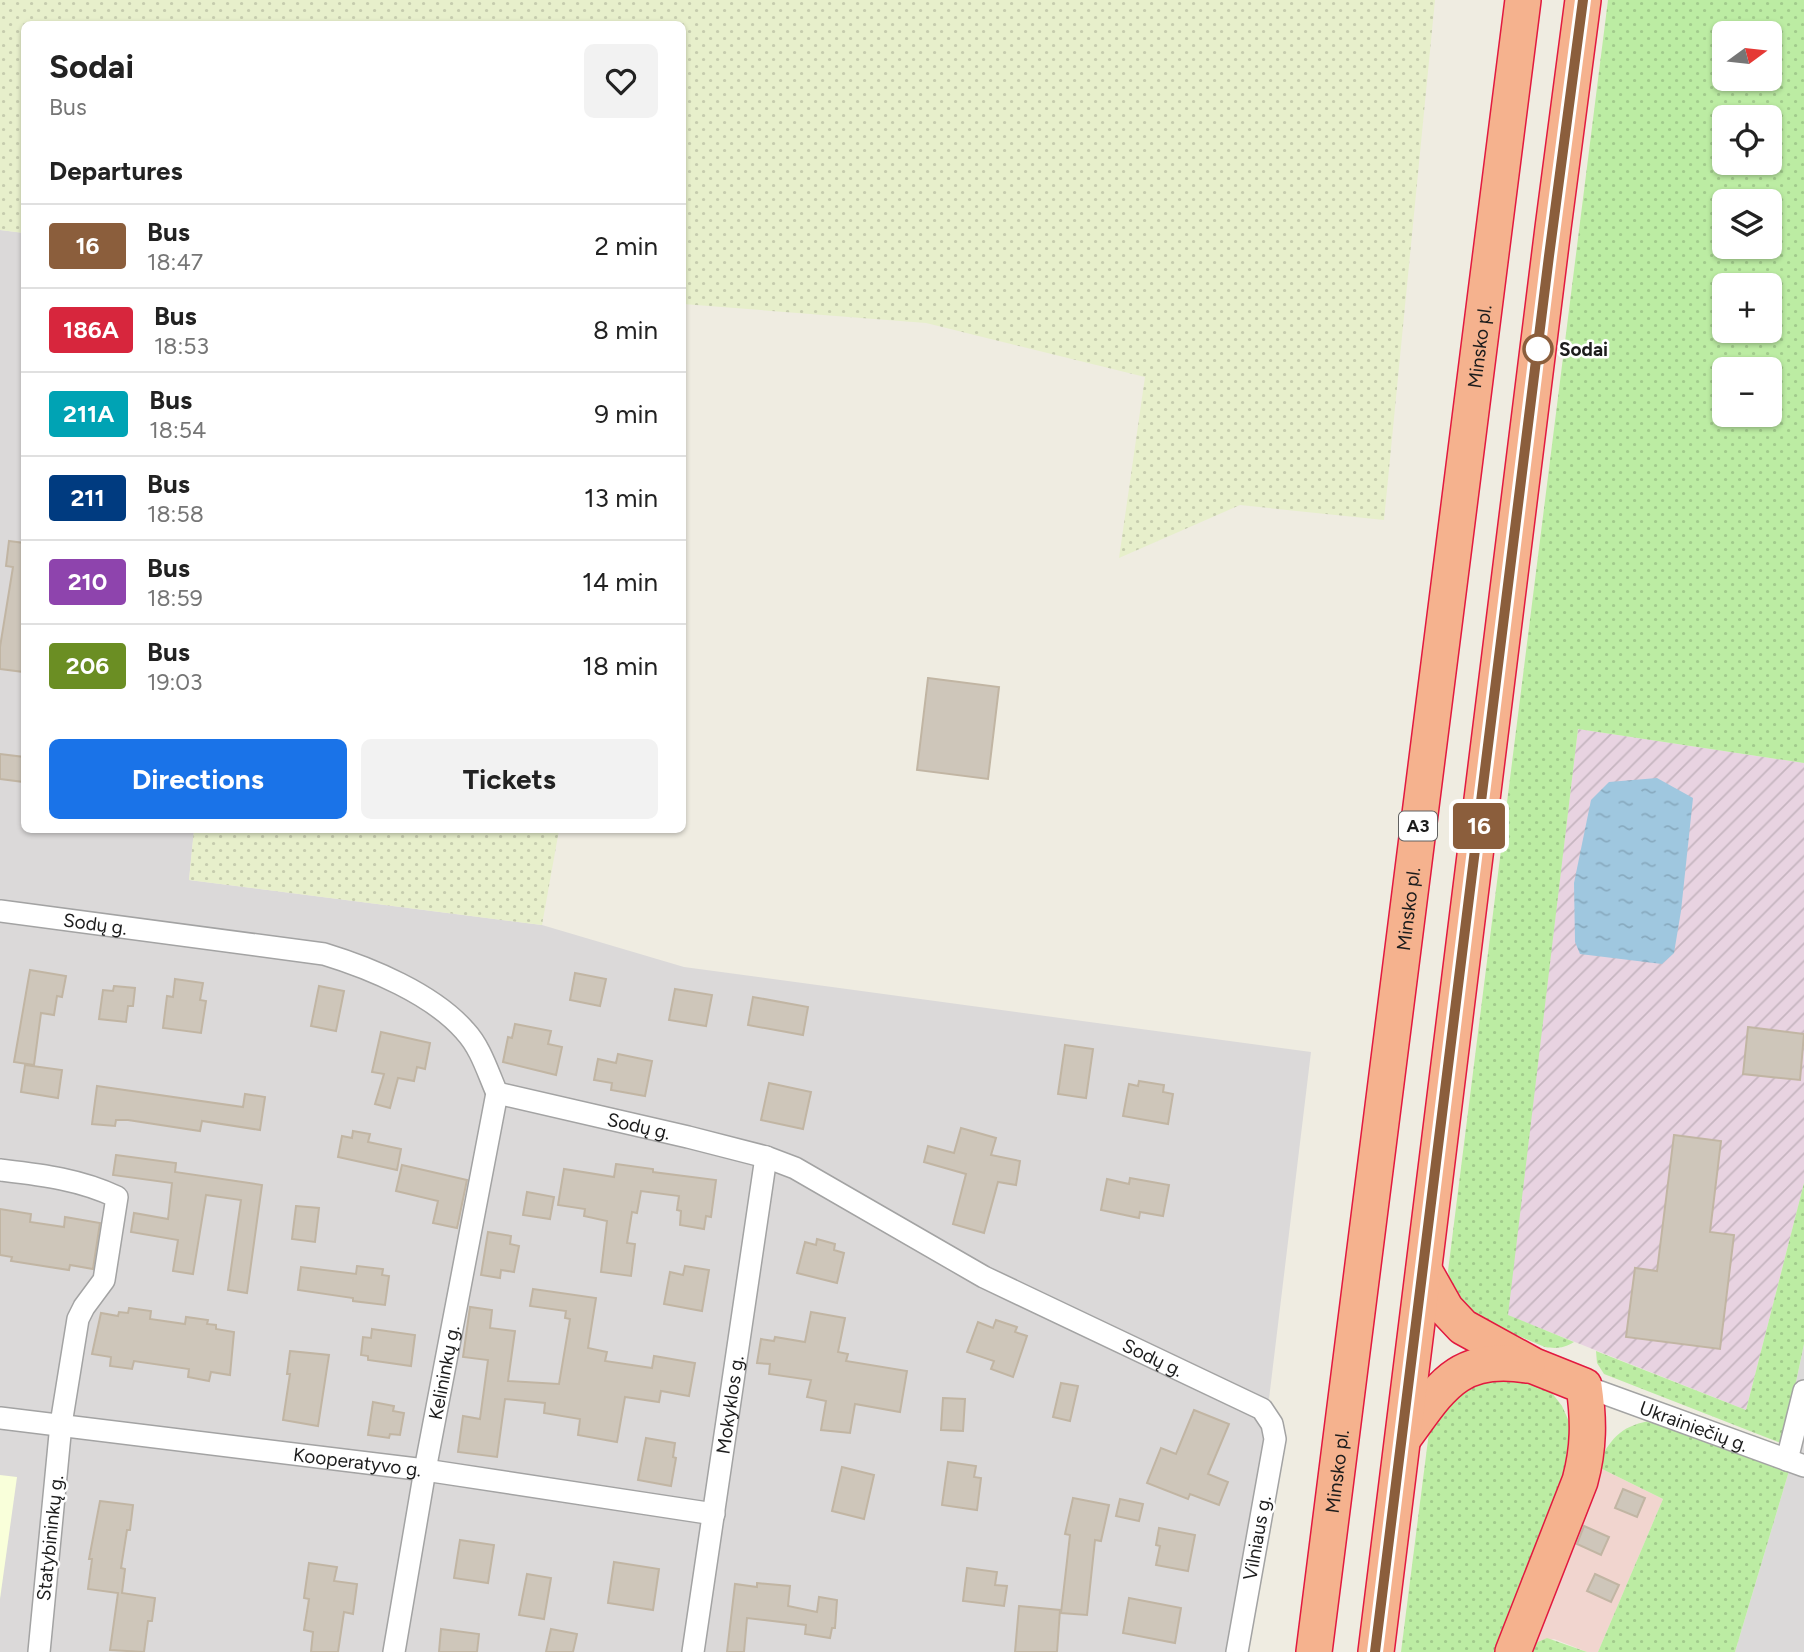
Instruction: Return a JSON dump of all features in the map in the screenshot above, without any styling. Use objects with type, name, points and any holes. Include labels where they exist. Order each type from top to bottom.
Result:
[{"type":"highway","name":"Minsko pl.","points":[[1314,1652],[1523,0]]},
{"type":"highway","points":[[1376,1652],[1583,0]]},
{"type":"highway","points":[[1424,1270],[1446,1309],[1463,1326],[1534,1366],[1584,1386],[1589,1433],[1587,1457],[1580,1482],[1513,1652]]},
{"type":"highway","points":[[1402,1439],[1440,1387],[1458,1374],[1487,1362],[1534,1366]]},
{"type":"street","name":"Sodų g.","points":[[0,911],[324,954],[356,964],[443,1010],[466,1032],[482,1057],[497,1093],[688,1137],[766,1157],[795,1168],[984,1277],[1251,1403],[1262,1409],[1272,1424]]},
{"type":"street","name":"Kelininkų g.","points":[[394,1652],[425,1470],[497,1093]]},
{"type":"street","name":"Mokyklos g.","points":[[693,1652],[766,1157]]},
{"type":"street","name":"Statybininkų g.","points":[[0,1170],[90,1184],[117,1197],[104,1280],[78,1319],[61,1424],[39,1652]]},
{"type":"street","name":"Ukrainiečių g.","points":[[1584,1386],[1796,1463]]},
{"type":"street","points":[[1796,1463],[1804,1391]]},
{"type":"street","name":"Kooperatyvo g.","points":[[0,1418],[425,1470],[714,1514]]},
{"type":"street","name":"Vilniaus g.","points":[[1237,1652],[1275,1439],[1272,1424]]},
{"type":"shaded area","points":[[0,0],[1435,0],[1384,520],[1240,505],[1119,558],[1145,377],[926,323],[686,304],[686,21],[21,21],[21,233],[0,230]]},
{"type":"shaded area","points":[[0,230],[21,233],[21,833],[194,833],[189,880],[542,925],[684,967],[1311,1052],[1264,1440],[1227,1652],[0,1652]]},
{"type":"shaded area","points":[[1578,729],[1804,763],[1804,1183],[1746,1410],[1507,1315]]},
{"type":"shaded area","points":[[194,833],[558,833],[542,925],[189,880]]},
{"type":"shaded area","points":[[1804,1344],[1804,1652],[1735,1652],[1789,1471],[1783,1444]]},
{"type":"shaded area","points":[[1596,1466],[1663,1499],[1598,1652],[1587,1652],[1554,1639],[1531,1645]]},
{"type":"shaded area","points":[[0,1475],[17,1477],[0,1599]]},
{"type":"green space","points":[[1608,0],[1804,0],[1804,763],[1578,729],[1508,1315],[1574,1342],[1560,1348],[1545,1347],[1468,1315],[1451,1287],[1448,1271]]},
{"type":"green space","points":[[1804,1183],[1804,1344],[1783,1444],[1604,1374],[1597,1363],[1596,1351],[1746,1410]]},
{"type":"green space","points":[[1477,1376],[1545,1384],[1562,1406],[1571,1426],[1571,1462],[1497,1652],[1401,1652],[1429,1432],[1439,1409]]},
{"type":"green space","points":[[1649,1421],[1789,1471],[1735,1652],[1598,1652],[1663,1499],[1596,1466],[1616,1436],[1630,1427]]},
{"type":"green space","points":[[1547,1638],[1587,1652],[1527,1652],[1531,1645]]},
{"type":"water","points":[[1657,778],[1693,798],[1674,953],[1662,964],[1580,954],[1575,942],[1574,883],[1591,800],[1609,782]]},
{"type":"building","points":[[9,541],[21,543],[21,672],[0,669],[0,647],[13,567],[6,566]]},
{"type":"building","points":[[928,678],[999,687],[988,779],[917,770]]},
{"type":"building","points":[[0,754],[21,757],[21,782],[0,779]]},
{"type":"building","points":[[30,970],[66,976],[62,997],[57,996],[54,1015],[41,1013],[34,1065],[14,1062]]},
{"type":"building","points":[[575,973],[606,979],[600,1006],[570,1000]]},
{"type":"building","points":[[175,979],[203,983],[200,1000],[206,1001],[201,1033],[163,1028],[167,996],[173,997]]},
{"type":"building","points":[[114,986],[135,988],[133,1006],[128,1006],[126,1022],[99,1019],[103,990],[113,991]]},
{"type":"building","points":[[319,986],[344,991],[336,1031],[311,1026]]},
{"type":"building","points":[[675,989],[712,995],[706,1026],[669,1020]]},
{"type":"building","points":[[753,997],[808,1007],[803,1035],[748,1025]]},
{"type":"building","points":[[515,1024],[551,1031],[548,1044],[562,1047],[556,1075],[503,1062],[508,1037],[512,1038]]},
{"type":"building","points":[[1748,1027],[1804,1034],[1800,1080],[1743,1074]]},
{"type":"building","points":[[381,1032],[430,1043],[425,1069],[417,1067],[414,1081],[398,1078],[390,1108],[375,1104],[384,1074],[372,1072]]},
{"type":"building","points":[[1065,1045],[1093,1049],[1086,1098],[1058,1094]]},
{"type":"building","points":[[618,1054],[652,1061],[645,1096],[611,1090],[612,1083],[594,1080],[598,1059],[616,1063]]},
{"type":"building","points":[[25,1065],[62,1070],[58,1098],[21,1092]]},
{"type":"building","points":[[1139,1081],[1164,1085],[1163,1092],[1173,1094],[1168,1124],[1123,1116],[1129,1084],[1138,1086]]},
{"type":"building","points":[[769,1083],[811,1092],[803,1129],[761,1120]]},
{"type":"building","points":[[97,1086],[243,1107],[245,1094],[265,1097],[260,1130],[202,1121],[200,1131],[128,1120],[116,1120],[115,1126],[92,1124]]},
{"type":"building","points":[[961,1128],[996,1138],[991,1155],[1020,1161],[1016,1185],[998,1182],[984,1233],[953,1224],[966,1174],[924,1162],[928,1146],[954,1153]]},
{"type":"building","points":[[353,1131],[370,1134],[368,1142],[401,1149],[397,1170],[338,1157],[342,1136],[352,1138]]},
{"type":"building","points":[[1674,1135],[1721,1141],[1710,1232],[1734,1235],[1720,1349],[1626,1337],[1635,1268],[1657,1271]]},
{"type":"building","points":[[116,1155],[176,1163],[175,1172],[262,1185],[247,1293],[228,1290],[241,1200],[206,1195],[193,1274],[173,1271],[178,1240],[131,1232],[134,1213],[168,1219],[172,1183],[113,1175]]},
{"type":"building","points":[[616,1164],[716,1180],[711,1217],[706,1216],[704,1229],[680,1225],[681,1211],[677,1210],[679,1196],[641,1191],[637,1213],[632,1212],[627,1243],[635,1244],[631,1276],[601,1272],[607,1221],[584,1216],[585,1209],[558,1205],[564,1169],[614,1177]]},
{"type":"building","points":[[402,1165],[467,1180],[457,1228],[433,1223],[438,1201],[396,1191]]},
{"type":"building","points":[[1130,1178],[1169,1185],[1163,1216],[1140,1212],[1139,1218],[1101,1210],[1107,1179],[1129,1184]]},
{"type":"building","points":[[527,1192],[554,1197],[550,1219],[523,1215]]},
{"type":"building","points":[[296,1206],[319,1208],[315,1242],[292,1239]]},
{"type":"building","points":[[0,1209],[31,1214],[30,1222],[64,1227],[65,1217],[100,1223],[93,1269],[70,1265],[69,1270],[11,1261],[12,1257],[0,1255]]},
{"type":"building","points":[[488,1232],[511,1236],[510,1244],[519,1246],[514,1272],[501,1270],[500,1278],[481,1275]]},
{"type":"building","points":[[817,1239],[835,1244],[834,1250],[844,1253],[837,1283],[797,1273],[805,1242],[816,1245]]},
{"type":"building","points":[[357,1266],[383,1269],[382,1275],[389,1276],[385,1305],[298,1290],[301,1267],[356,1274]]},
{"type":"building","points":[[685,1266],[709,1270],[702,1311],[664,1304],[670,1272],[683,1275]]},
{"type":"building","points":[[533,1289],[596,1298],[588,1348],[607,1352],[605,1361],[652,1368],[654,1356],[695,1363],[689,1396],[661,1391],[659,1402],[625,1397],[617,1442],[578,1435],[580,1419],[544,1413],[545,1403],[505,1399],[497,1457],[458,1452],[463,1416],[480,1419],[488,1360],[463,1357],[470,1307],[492,1310],[490,1328],[515,1331],[508,1381],[559,1384],[570,1319],[565,1318],[566,1311],[530,1306]]},
{"type":"building","points":[[129,1308],[151,1311],[150,1319],[185,1324],[186,1317],[208,1320],[207,1324],[216,1325],[216,1329],[234,1332],[230,1375],[211,1372],[209,1381],[188,1377],[189,1369],[134,1361],[132,1369],[110,1366],[111,1357],[92,1354],[101,1313],[118,1316],[119,1312],[128,1313]]},
{"type":"building","points":[[811,1312],[845,1318],[838,1352],[848,1354],[846,1361],[907,1371],[900,1412],[855,1404],[850,1433],[821,1430],[826,1401],[807,1397],[811,1380],[769,1374],[770,1364],[757,1363],[761,1339],[774,1341],[775,1337],[805,1342]]},
{"type":"building","points":[[996,1320],[1017,1327],[1015,1332],[1027,1336],[1013,1377],[991,1369],[994,1361],[967,1352],[978,1322],[993,1328]]},
{"type":"building","points":[[372,1329],[415,1335],[411,1366],[368,1360],[368,1356],[361,1355],[363,1337],[371,1338]]},
{"type":"building","points":[[290,1351],[329,1355],[318,1426],[283,1420],[290,1374],[287,1374]]},
{"type":"building","points":[[1061,1383],[1078,1386],[1070,1421],[1053,1417]]},
{"type":"building","points":[[943,1398],[965,1399],[963,1431],[941,1430]]},
{"type":"building","points":[[373,1402],[394,1406],[393,1411],[404,1413],[400,1435],[390,1434],[389,1438],[368,1435]]},
{"type":"building","points":[[1194,1410],[1229,1424],[1208,1474],[1228,1482],[1219,1505],[1190,1494],[1188,1499],[1147,1483],[1161,1448],[1176,1454]]},
{"type":"building","points":[[646,1438],[675,1443],[673,1457],[676,1458],[671,1486],[638,1480]]},
{"type":"building","points":[[948,1462],[976,1466],[974,1477],[981,1478],[977,1510],[942,1505]]},
{"type":"building","points":[[842,1467],[874,1475],[864,1519],[832,1511]]},
{"type":"building","points":[[1623,1489],[1645,1498],[1637,1517],[1615,1508]]},
{"type":"building","points":[[1073,1498],[1109,1505],[1101,1541],[1095,1540],[1087,1615],[1061,1613],[1070,1535],[1065,1534]]},
{"type":"building","points":[[1120,1499],[1143,1504],[1139,1521],[1116,1516]]},
{"type":"building","points":[[100,1501],[133,1505],[121,1568],[125,1569],[122,1593],[155,1598],[152,1621],[148,1621],[144,1652],[110,1650],[118,1593],[88,1589],[92,1559],[89,1559]]},
{"type":"building","points":[[1584,1526],[1609,1537],[1601,1555],[1577,1544]]},
{"type":"building","points":[[1159,1528],[1195,1535],[1188,1571],[1156,1565],[1160,1546],[1156,1545]]},
{"type":"building","points":[[460,1540],[494,1545],[488,1583],[454,1578]]},
{"type":"building","points":[[614,1562],[659,1569],[653,1610],[608,1603]]},
{"type":"building","points":[[309,1563],[337,1567],[334,1581],[357,1584],[353,1614],[344,1612],[338,1652],[311,1652],[313,1632],[304,1630],[309,1599],[304,1598]]},
{"type":"building","points":[[967,1568],[997,1572],[995,1585],[1007,1586],[1004,1606],[963,1601]]},
{"type":"building","points":[[527,1574],[551,1578],[544,1619],[519,1615]]},
{"type":"building","points":[[1595,1574],[1619,1585],[1611,1602],[1587,1591]]},
{"type":"building","points":[[757,1583],[790,1586],[788,1606],[817,1612],[819,1597],[837,1600],[835,1628],[832,1628],[830,1638],[805,1634],[806,1625],[747,1618],[744,1652],[727,1652],[735,1584],[757,1587]]},
{"type":"building","points":[[1129,1598],[1181,1608],[1175,1643],[1123,1633]]},
{"type":"building","points":[[1019,1606],[1060,1610],[1057,1652],[1015,1652]]},
{"type":"building","points":[[441,1629],[479,1634],[477,1652],[439,1652]]},
{"type":"building","points":[[551,1629],[577,1634],[573,1652],[546,1652]]},
{"type":"bus line","name":"16","points":[[1375,1652],[1583,0]]},
{"type":"place","name":"Sodai","points":[[1538,349]]}]
